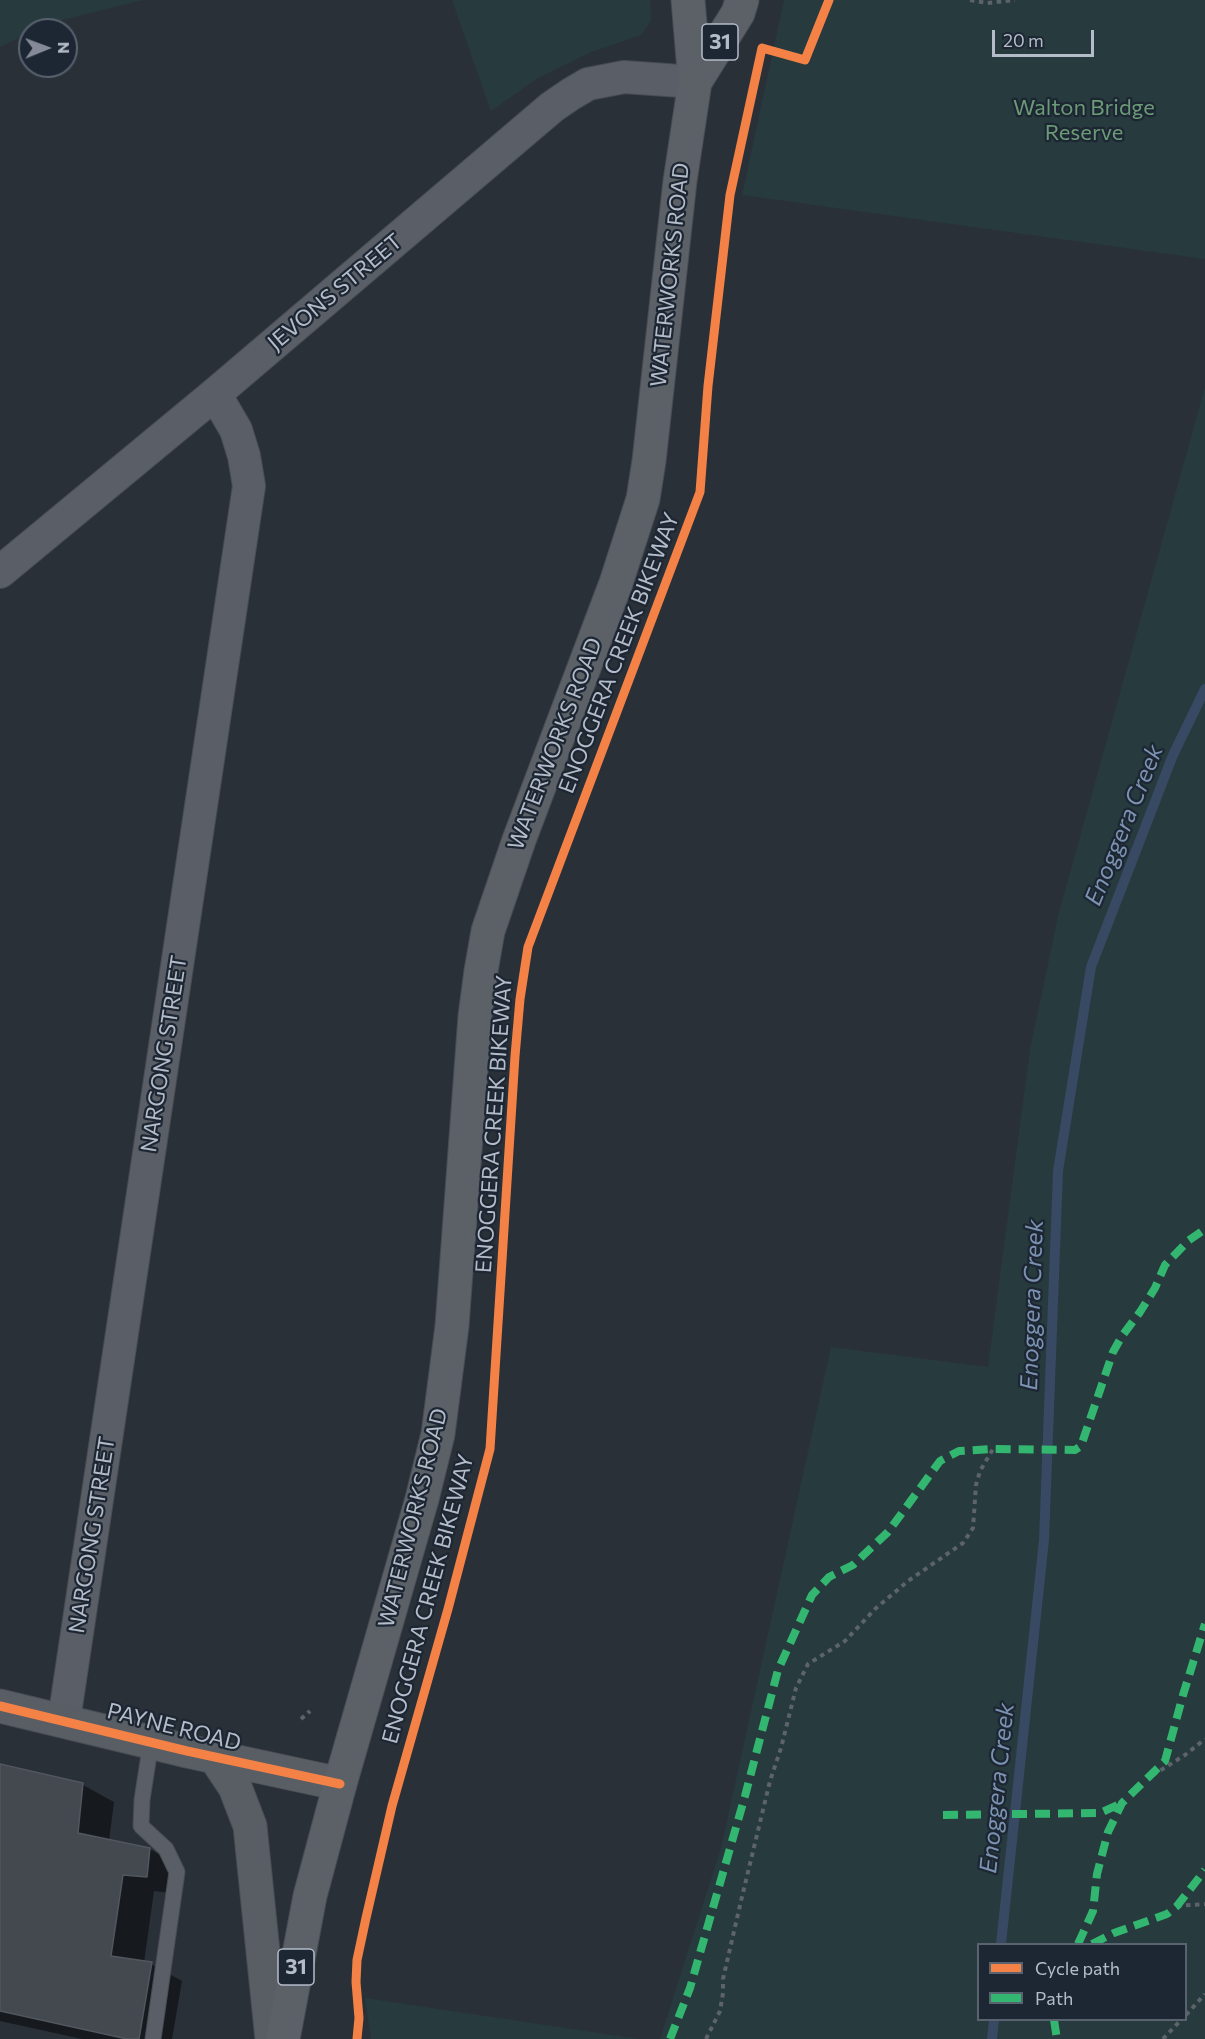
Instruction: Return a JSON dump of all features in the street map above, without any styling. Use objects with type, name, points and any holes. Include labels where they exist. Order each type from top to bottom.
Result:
[{"type":"main road","name":"WATERWORKS ROAD","points":[[283,2039],[308,1905],[340,1784],[419,1510],[438,1434],[452,1326],[475,1016],[489,931],[519,840],[616,583],[643,499],[680,181],[695,82],[688,0]]},
{"type":"main road","name":"WATERWORKS ROAD","points":[[695,82],[738,13],[742,0]]},
{"type":"main road","name":"PAYNE ROAD","points":[[0,1706],[340,1784]]},
{"type":"main road","points":[[215,1757],[235,1787],[250,1826],[272,2039]]},
{"type":"street","name":"JEVONS STREET","points":[[0,572],[215,394],[571,93],[588,84],[624,77],[695,82]]},
{"type":"street","name":"NARGONG STREET","points":[[64,1720],[249,486],[244,456],[236,430],[215,394]]},
{"type":"lane","points":[[151,1742],[142,1800],[141,1826],[166,1849],[177,1872],[153,2039]]},
{"type":"path","points":[[970,0],[987,3],[1015,0]]},
{"type":"path","points":[[706,2039],[720,2010],[723,1978],[741,1901],[770,1781],[796,1688],[808,1664],[845,1641],[875,1609],[908,1581],[963,1543],[973,1528],[976,1485],[980,1471],[993,1449]]},
{"type":"path","points":[[301,1719],[310,1711]]},
{"type":"path","points":[[1153,1775],[1205,1739]]},
{"type":"path","points":[[1177,1906],[1205,1904]]},
{"type":"path","points":[[1187,2013],[1205,1994]]},
{"type":"path","points":[[1163,2039],[1179,2021]]},
{"type":"green space","points":[[0,0],[143,0],[70,18],[18,18],[18,38],[0,47]]},
{"type":"green space","points":[[452,0],[650,0],[651,21],[641,35],[591,52],[538,78],[491,111]]},
{"type":"green space","name":"Walton Bridge Reserve","points":[[784,0],[1205,0],[1205,259],[742,195]]},
{"type":"green space","points":[[1205,387],[1205,2039],[660,2039],[721,1848],[831,1347],[988,1367],[1030,1049],[1058,916]]},
{"type":"green space","points":[[365,1998],[639,2039],[371,2039]]},
{"type":"building","points":[[0,1764],[83,1783],[78,1833],[150,1848],[147,1877],[123,1875],[111,1956],[152,1962],[139,2039],[127,2039],[0,2011]]},
{"type":"waterway","name":"Enoggera Creek","points":[[1001,1943],[1044,1540],[1058,1171],[1091,967],[1173,755],[1205,689]]},
{"type":"waterway","name":"Enoggera Creek","points":[[992,2039],[994,2021]]},
{"type":"marked path","points":[[670,2039],[690,1988],[745,1796],[778,1670],[812,1595],[829,1577],[853,1565],[888,1532],[940,1461],[959,1451],[1075,1450],[1081,1446],[1113,1352],[1122,1336],[1155,1288],[1165,1265],[1188,1241],[1205,1229]]},
{"type":"marked path","points":[[1078,1943],[1093,1911],[1097,1874],[1108,1832],[1122,1803],[1165,1761],[1205,1624]]},
{"type":"marked path","points":[[943,1815],[1100,1813],[1122,1803]]},
{"type":"marked path","points":[[1094,1943],[1114,1933],[1167,1914],[1177,1906],[1205,1870]]},
{"type":"marked path","points":[[1054,2021],[1057,2039]]},
{"type":"cycle path","name":"ENOGGERA CREEK BIKEWAY","points":[[357,2039],[359,2018],[357,1960],[366,1918],[392,1806],[448,1609],[490,1449],[515,1056],[528,947],[700,492],[708,386],[730,195],[762,48],[805,60],[829,0]]},
{"type":"cycle path","points":[[0,1706],[187,1751],[340,1784]]}]
